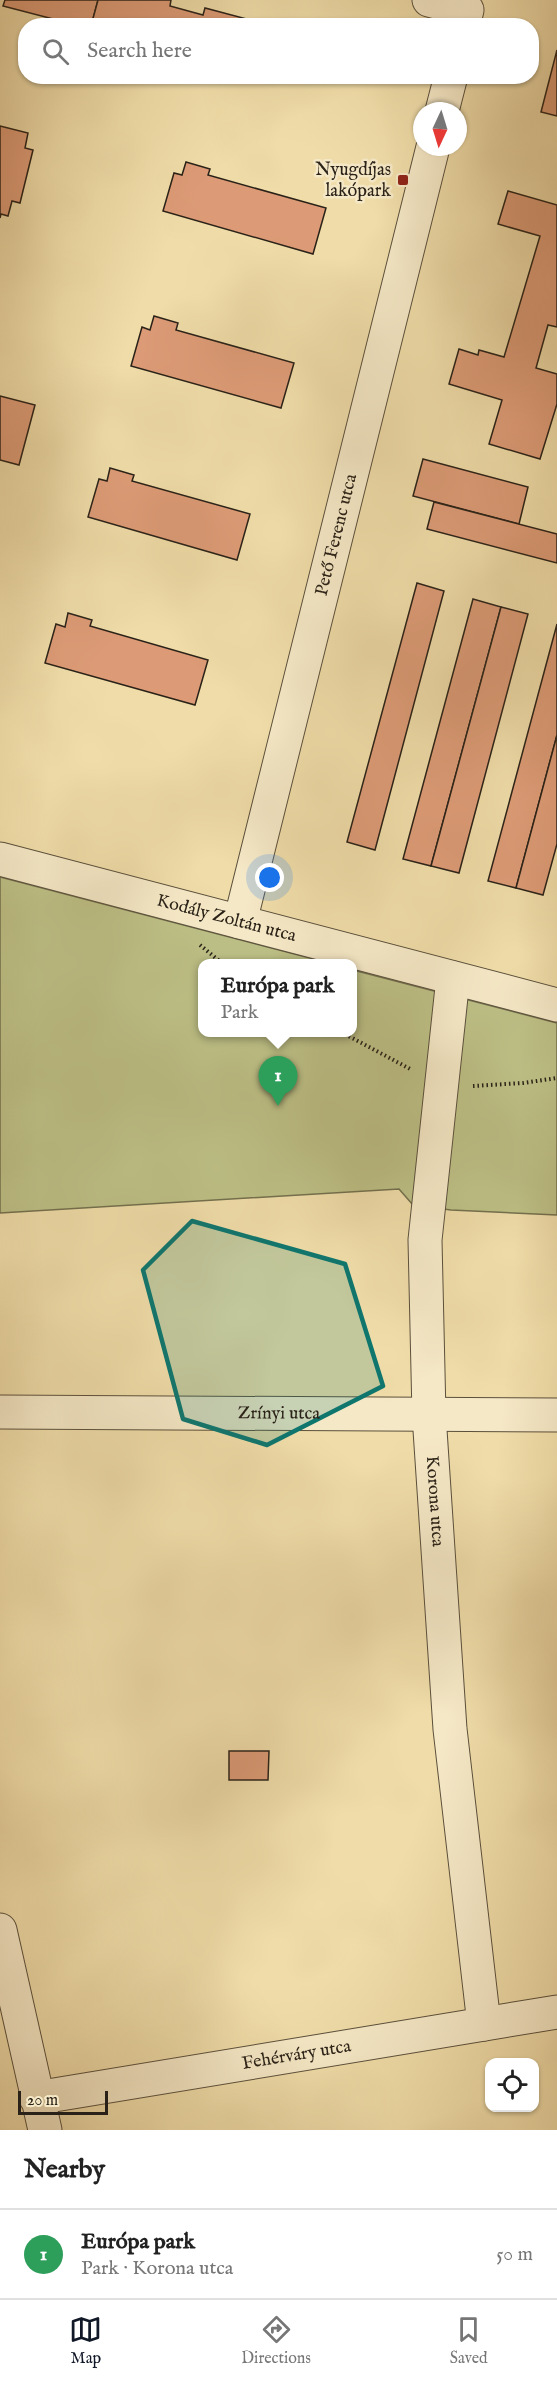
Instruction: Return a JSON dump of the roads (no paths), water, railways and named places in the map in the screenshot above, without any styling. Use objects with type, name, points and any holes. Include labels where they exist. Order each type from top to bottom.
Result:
[{"type":"street","points":[[429,0],[465,18]]},
{"type":"street","points":[[444,102],[449,84]]},
{"type":"street","name":"Pető Ferenc utca","points":[[240,922],[431,156]]},
{"type":"street","name":"Kodály Zoltán utca","points":[[0,859],[557,1005]]},
{"type":"street","name":"Korona utca","points":[[453,978],[425,1240],[429,1415],[450,1728],[484,2024]]},
{"type":"street","name":"Zrínyi utca","points":[[0,1412],[557,1414]]},
{"type":"street","points":[[0,1930],[45,2130]]},
{"type":"street","name":"Fehérváry utca","points":[[36,2098],[557,2012]]},
{"type":"place","name":"Nyugdíjas lakópark","points":[[403,180]]},
{"type":"place","name":"Európa park","points":[[278,1106]]}]
